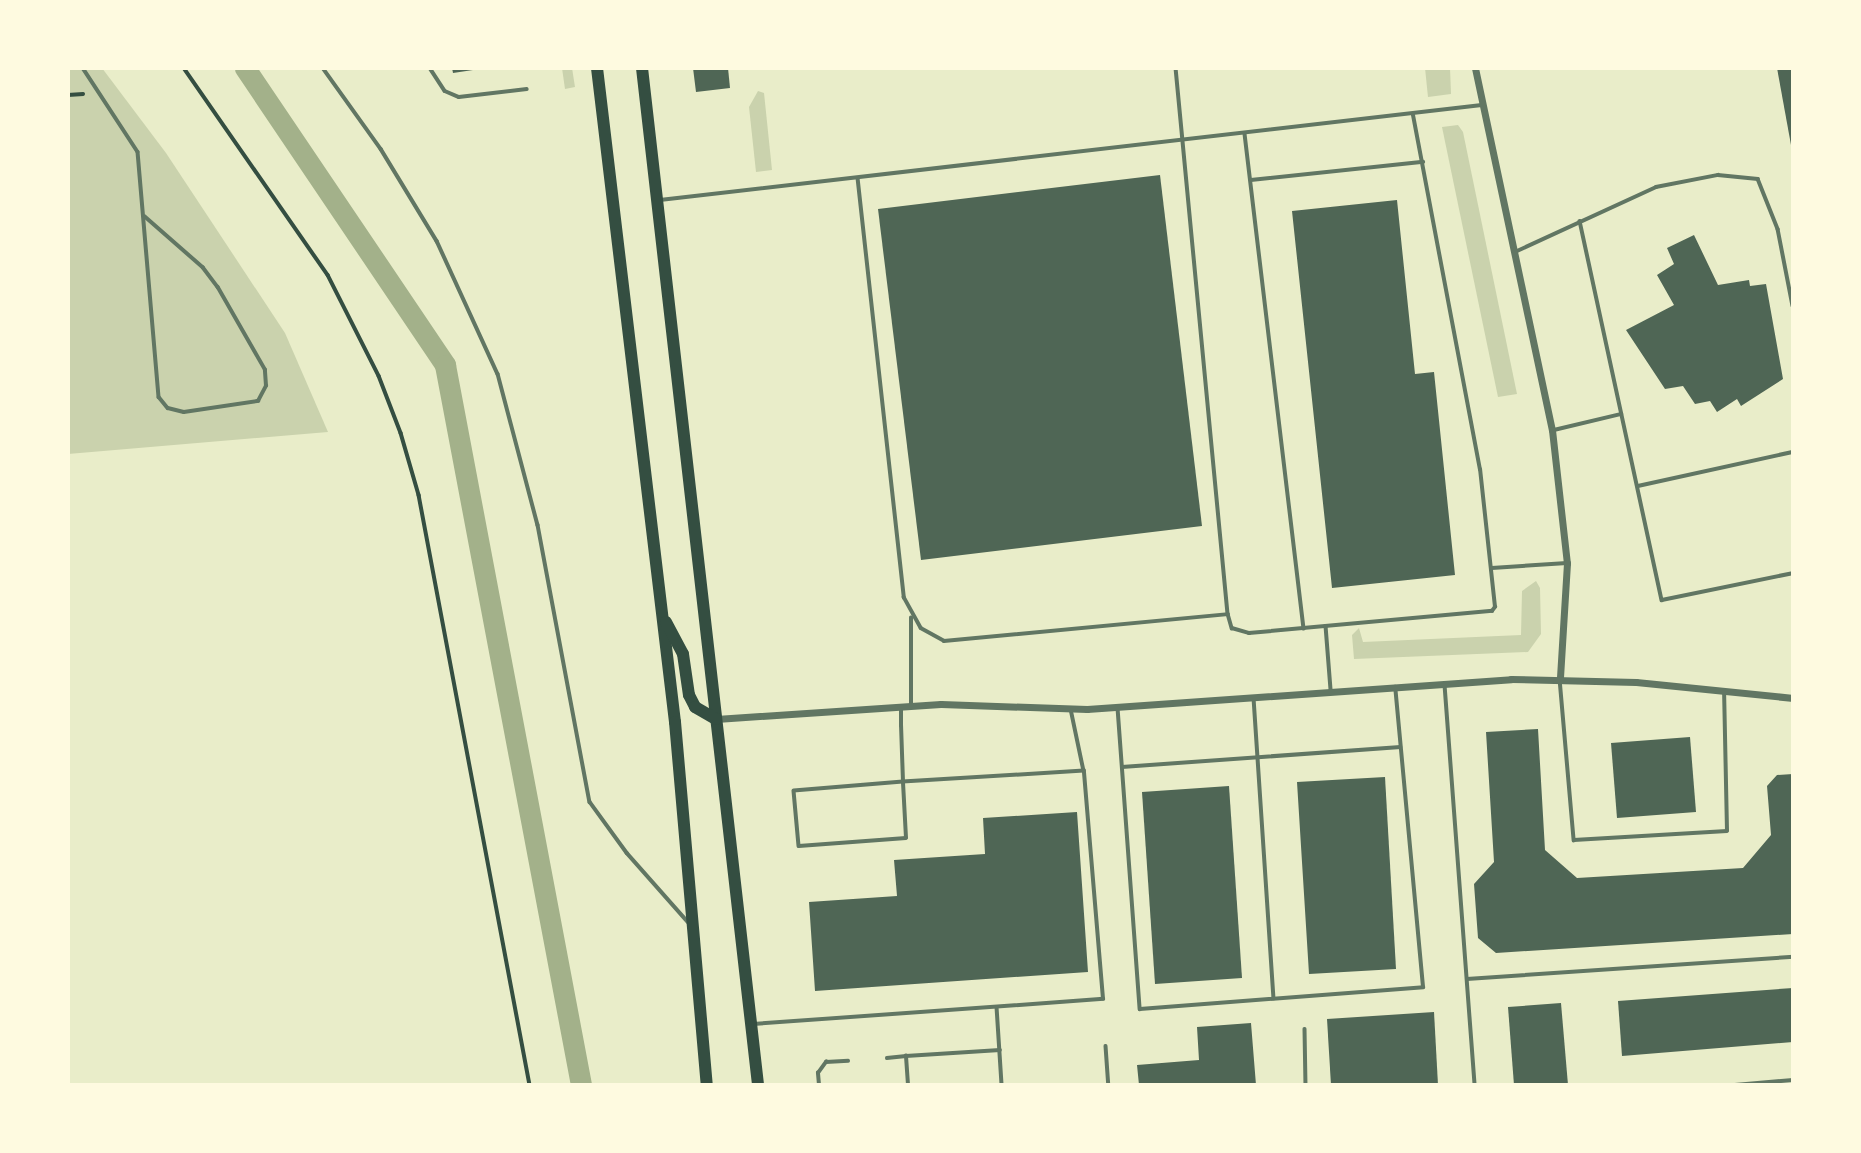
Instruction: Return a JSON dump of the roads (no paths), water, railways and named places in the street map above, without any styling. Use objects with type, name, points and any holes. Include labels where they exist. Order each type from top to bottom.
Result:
[{"type":"main road","points":[[597,68],[662,615],[707,1085]]},
{"type":"main road","points":[[642,68],[758,1085]]},
{"type":"main road","points":[[662,615],[683,654],[689,695],[695,707],[716,719]]},
{"type":"street","points":[[1475,68],[1552,430],[1567,563],[1560,679]]},
{"type":"street","points":[[716,719],[911,706],[1118,708],[1445,682],[1560,679],[1724,690],[1793,698]]},
{"type":"lane","points":[[83,68],[136,144],[145,218],[159,397],[168,408],[184,412],[258,401],[266,386],[265,370],[218,288],[203,268],[145,218]]},
{"type":"lane","points":[[323,68],[381,149],[437,240],[498,374],[533,502],[590,802],[627,853],[692,927]]},
{"type":"lane","points":[[430,68],[445,91],[459,97],[527,89]]},
{"type":"lane","points":[[1176,68],[1228,614],[1232,628],[1249,634],[1492,611],[1496,602],[1480,470],[1413,115]]},
{"type":"lane","points":[[656,201],[1482,105]]},
{"type":"lane","points":[[1245,134],[1304,628]]},
{"type":"lane","points":[[1250,180],[1423,162]]},
{"type":"lane","points":[[1514,253],[1656,187],[1718,175],[1758,179],[1778,229],[1793,306]]},
{"type":"lane","points":[[859,178],[904,597],[911,616],[911,706]]},
{"type":"lane","points":[[1580,221],[1662,600],[1793,573]]},
{"type":"lane","points":[[1552,430],[1622,414]]},
{"type":"lane","points":[[1638,486],[1793,453]]},
{"type":"lane","points":[[1492,568],[1567,563]]},
{"type":"lane","points":[[911,616],[930,635],[944,640],[1228,614]]},
{"type":"lane","points":[[1326,626],[1331,691]]},
{"type":"lane","points":[[1560,679],[1574,840],[1727,831],[1724,690]]},
{"type":"lane","points":[[1445,682],[1475,1085]]},
{"type":"lane","points":[[1118,708],[1140,1009],[1423,987],[1395,686]]},
{"type":"lane","points":[[1254,698],[1274,998]]},
{"type":"lane","points":[[901,707],[903,782],[906,838],[799,846],[794,791],[903,782],[1084,771]]},
{"type":"lane","points":[[751,1024],[1103,999],[1084,771],[1071,709]]},
{"type":"lane","points":[[1122,767],[1400,747]]},
{"type":"lane","points":[[1467,979],[1793,957]]},
{"type":"lane","points":[[997,1007],[1002,1085]]},
{"type":"lane","points":[[1305,1029],[1306,1085]]},
{"type":"lane","points":[[1106,1046],[1109,1085]]},
{"type":"lane","points":[[887,1058],[1000,1050]]},
{"type":"lane","points":[[906,1056],[908,1085]]},
{"type":"lane","points":[[819,1085],[818,1073],[826,1062],[848,1060]]},
{"type":"lane","points":[[1735,1085],[1793,1080]]},
{"type":"waterway","points":[[245,68],[445,365],[581,1085]]}]
